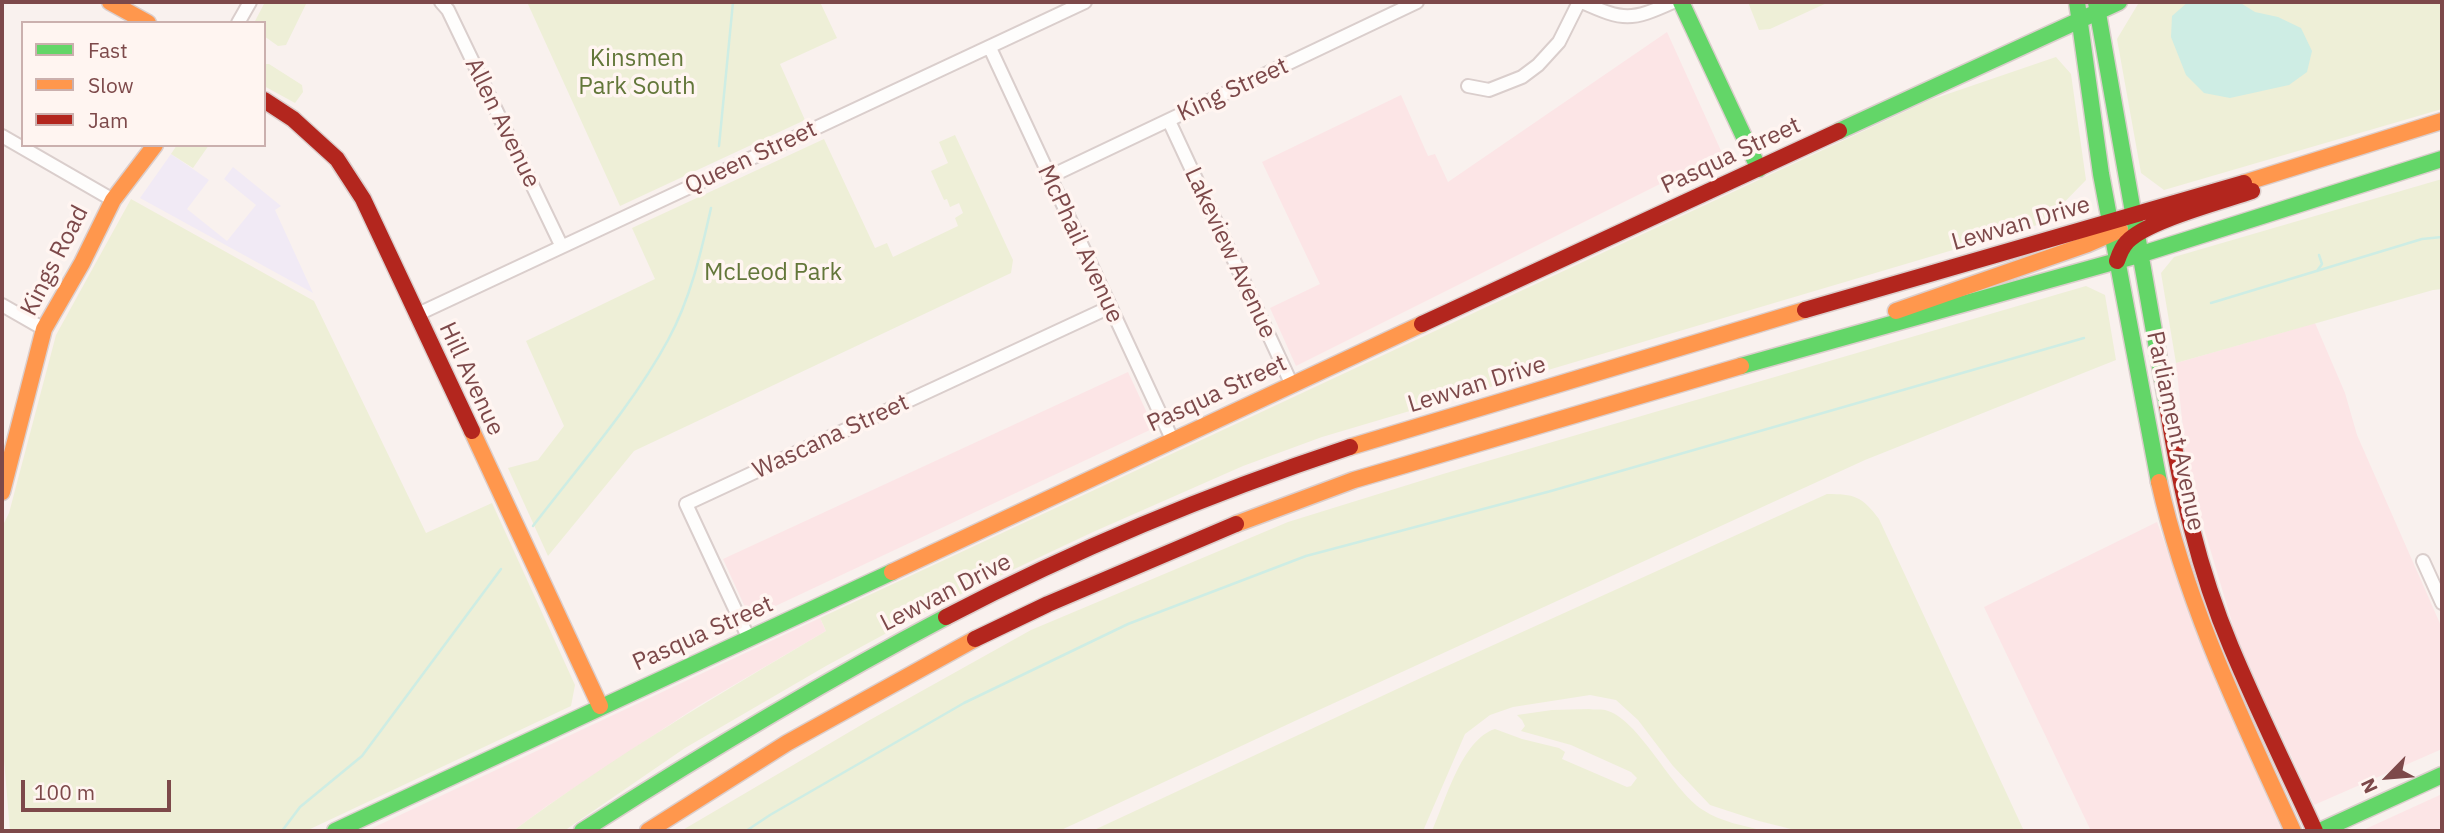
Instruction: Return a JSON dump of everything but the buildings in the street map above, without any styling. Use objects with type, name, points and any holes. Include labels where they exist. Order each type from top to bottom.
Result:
[{"type":"main road","points":[[110,2],[144,21]]},
{"type":"main road","points":[[1681,2],[1759,169]]},
{"type":"main road","name":"Parliament Avenue","points":[[2077,2],[2083,50],[2126,227],[2142,254],[2179,479],[2195,543],[2230,645],[2315,831]]},
{"type":"main road","name":"Pasqua Street","points":[[335,831],[1172,439],[2079,20],[2097,7],[2119,2]]},
{"type":"main road","name":"Parliament Avenue","points":[[2097,7],[2120,138],[2126,227],[2117,261],[2159,481],[2189,592],[2217,665],[2293,831]]},
{"type":"main road","name":"Parliament Avenue","points":[[2079,20],[2092,27],[2109,111],[2120,138]]},
{"type":"main road","name":"Hill Avenue","points":[[266,101],[293,119],[337,159],[363,199],[600,706]]},
{"type":"main road","name":"Lewvan Drive","points":[[582,831],[765,718],[938,621],[1035,573],[1201,501],[1328,453],[1826,302],[2126,227],[2439,122]]},
{"type":"main road","name":"Kings Road","points":[[2,492],[44,329],[82,263],[113,200],[153,147]]},
{"type":"main road","points":[[648,831],[787,743],[954,650],[1048,604],[1218,530],[1353,480],[1783,354],[2142,254],[2442,159]]},
{"type":"main road","points":[[1783,354],[2126,227]]},
{"type":"main road","points":[[2320,831],[2442,775]]},
{"type":"street","points":[[238,21],[250,2]]},
{"type":"street","name":"Allen Avenue","points":[[441,2],[448,10],[561,245]]},
{"type":"street","name":"Queen Street","points":[[416,314],[1085,2]]},
{"type":"street","name":"King Street","points":[[1049,177],[1417,2]]},
{"type":"street","points":[[1468,86],[1489,90],[1522,77],[1538,65],[1559,42],[1580,2],[1604,12],[1630,18],[1673,2]]},
{"type":"street","name":"McPhail Avenue","points":[[990,48],[1172,439]]},
{"type":"street","name":"Lakeview Avenue","points":[[1169,121],[1292,385]]},
{"type":"street","points":[[2,136],[21,147]]},
{"type":"street","points":[[21,147],[113,200]]},
{"type":"street","points":[[2,305],[44,329]]},
{"type":"street","name":"Wascana Street","points":[[749,639],[686,504],[1110,307]]},
{"type":"street","points":[[2423,561],[2442,603]]},
{"type":"shaded area","points":[[1667,32],[1722,153],[1296,366],[1270,308],[1320,284],[1262,162],[1401,95],[1428,156],[1435,154],[1448,182]]},
{"type":"shaded area","points":[[171,154],[209,180],[187,209],[227,241],[256,205],[224,179],[233,167],[281,206],[275,210],[313,293],[140,198]]},
{"type":"shaded area","points":[[2315,323],[2345,393],[2357,435],[2442,628],[2442,749],[2314,805],[2237,639],[2188,475],[2176,363]]},
{"type":"shaded area","points":[[1128,372],[1154,428],[750,618],[723,559]]},
{"type":"shaded area","points":[[2157,522],[2220,693],[2282,830],[2091,831],[1984,607]]},
{"type":"shaded area","points":[[820,618],[826,631],[698,706],[513,831],[366,831]]},
{"type":"shaded area","points":[[2442,794],[2442,831],[2361,831]]},
{"type":"green space","points":[[265,2],[307,2],[286,45],[278,46],[266,37],[266,21],[255,21]]},
{"type":"green space","name":"Kinsmen Park South","points":[[527,2],[820,2],[837,38],[780,64],[805,120],[620,206]]},
{"type":"green space","points":[[1748,2],[1829,2],[1770,29],[1759,30]]},
{"type":"green space","points":[[2442,2],[2442,109],[2164,190],[2141,173],[2117,39],[2138,4]]},
{"type":"green space","points":[[2056,57],[2071,74],[2086,180],[2044,223],[1322,437],[1243,466],[1093,532],[940,604],[685,748],[564,831],[513,831],[706,702],[826,631],[820,618],[1930,100]]},
{"type":"green space","points":[[266,64],[302,85],[303,92],[295,103],[266,87]]},
{"type":"green space","name":"McLeod Park","points":[[955,135],[1013,260],[1011,273],[634,451],[548,556],[508,468],[538,460],[564,426],[526,341],[655,279],[632,228],[824,139],[875,248],[887,243],[893,257],[958,226],[955,218],[963,213],[959,203],[950,207],[931,171],[948,163],[939,142]]},
{"type":"green space","points":[[176,147],[208,147],[193,168],[171,154]]},
{"type":"green space","points":[[2442,179],[2442,289],[2176,363],[2161,273],[2174,257]]},
{"type":"green space","points":[[131,199],[314,301],[426,533],[492,503],[575,685],[571,706],[306,831],[10,831],[2,736],[2,527],[9,513],[56,335]]},
{"type":"green space","points":[[2086,286],[2105,295],[2116,360],[1865,460],[1059,831],[681,831],[868,721],[1031,630],[1288,522]]},
{"type":"green space","points":[[1827,494],[1857,498],[1868,505],[1879,519],[2024,831],[1799,831],[1759,821],[1710,805],[1673,766],[1638,720],[1616,700],[1590,695],[1513,707],[1490,715],[1465,734],[1423,831],[1092,831],[1425,676]]},
{"type":"green space","points":[[1605,710],[1630,726],[1679,787],[1703,810],[1725,821],[1765,831],[1432,831],[1464,758],[1483,735],[1495,729],[1559,748],[1565,752],[1562,759],[1627,787],[1631,786],[1637,778],[1631,772],[1571,745],[1521,731],[1525,726],[1517,715]]},
{"type":"water","points":[[2188,2],[2239,2],[2255,12],[2278,17],[2301,28],[2312,51],[2307,72],[2289,85],[2230,98],[2204,93],[2186,75],[2171,37],[2172,16]]},
{"type":"waterway","points":[[719,146],[733,2]]},
{"type":"waterway","points":[[533,526],[622,412],[668,340],[689,293],[711,208]]},
{"type":"waterway","points":[[2211,303],[2422,239],[2442,237]]},
{"type":"waterway","points":[[2317,271],[2322,264],[2319,255]]},
{"type":"waterway","points":[[746,831],[964,703],[1128,624],[1306,556],[1551,491],[2084,338]]},
{"type":"waterway","points":[[282,831],[300,807],[362,756],[501,569]]},
{"type":"traffic: fast","points":[[1681,2],[1759,169]]},
{"type":"traffic: fast","points":[[2077,2],[2101,174],[2159,482]]},
{"type":"traffic: fast","points":[[2096,2],[2167,405]]},
{"type":"traffic: fast","points":[[1839,131],[2119,2]]},
{"type":"traffic: fast","points":[[1741,366],[2142,254],[2442,159]]},
{"type":"traffic: fast","points":[[335,831],[892,572]]},
{"type":"traffic: fast","points":[[582,831],[762,720],[946,617]]},
{"type":"traffic: fast","points":[[2320,831],[2442,775]]},
{"type":"traffic: slow","points":[[110,2],[144,21]]},
{"type":"traffic: slow","points":[[2244,183],[2442,121]]},
{"type":"traffic: slow","points":[[2,492],[44,329],[82,263],[113,200],[153,147]]},
{"type":"traffic: slow","points":[[1896,311],[2088,244],[2120,230]]},
{"type":"traffic: slow","points":[[1350,447],[1805,310]]},
{"type":"traffic: slow","points":[[892,572],[1422,324]]},
{"type":"traffic: slow","points":[[1236,524],[1354,480],[1741,366]]},
{"type":"traffic: slow","points":[[472,431],[600,706]]},
{"type":"traffic: slow","points":[[2159,482],[2184,573],[2200,617],[2235,703],[2293,831]]},
{"type":"traffic: slow","points":[[648,831],[787,743],[975,639]]},
{"type":"traffic: jam","points":[[266,101],[293,119],[337,159],[363,199],[472,431]]},
{"type":"traffic: jam","points":[[1422,324],[1839,131]]},
{"type":"traffic: jam","points":[[1805,310],[2244,183]]},
{"type":"traffic: jam","points":[[2117,261],[2127,242],[2150,227],[2186,212],[2252,191]]},
{"type":"traffic: jam","points":[[2167,405],[2184,497],[2219,618],[2315,831]]},
{"type":"traffic: jam","points":[[946,617],[1094,545],[1247,483],[1350,447]]},
{"type":"traffic: jam","points":[[975,639],[1048,604],[1236,524]]}]
